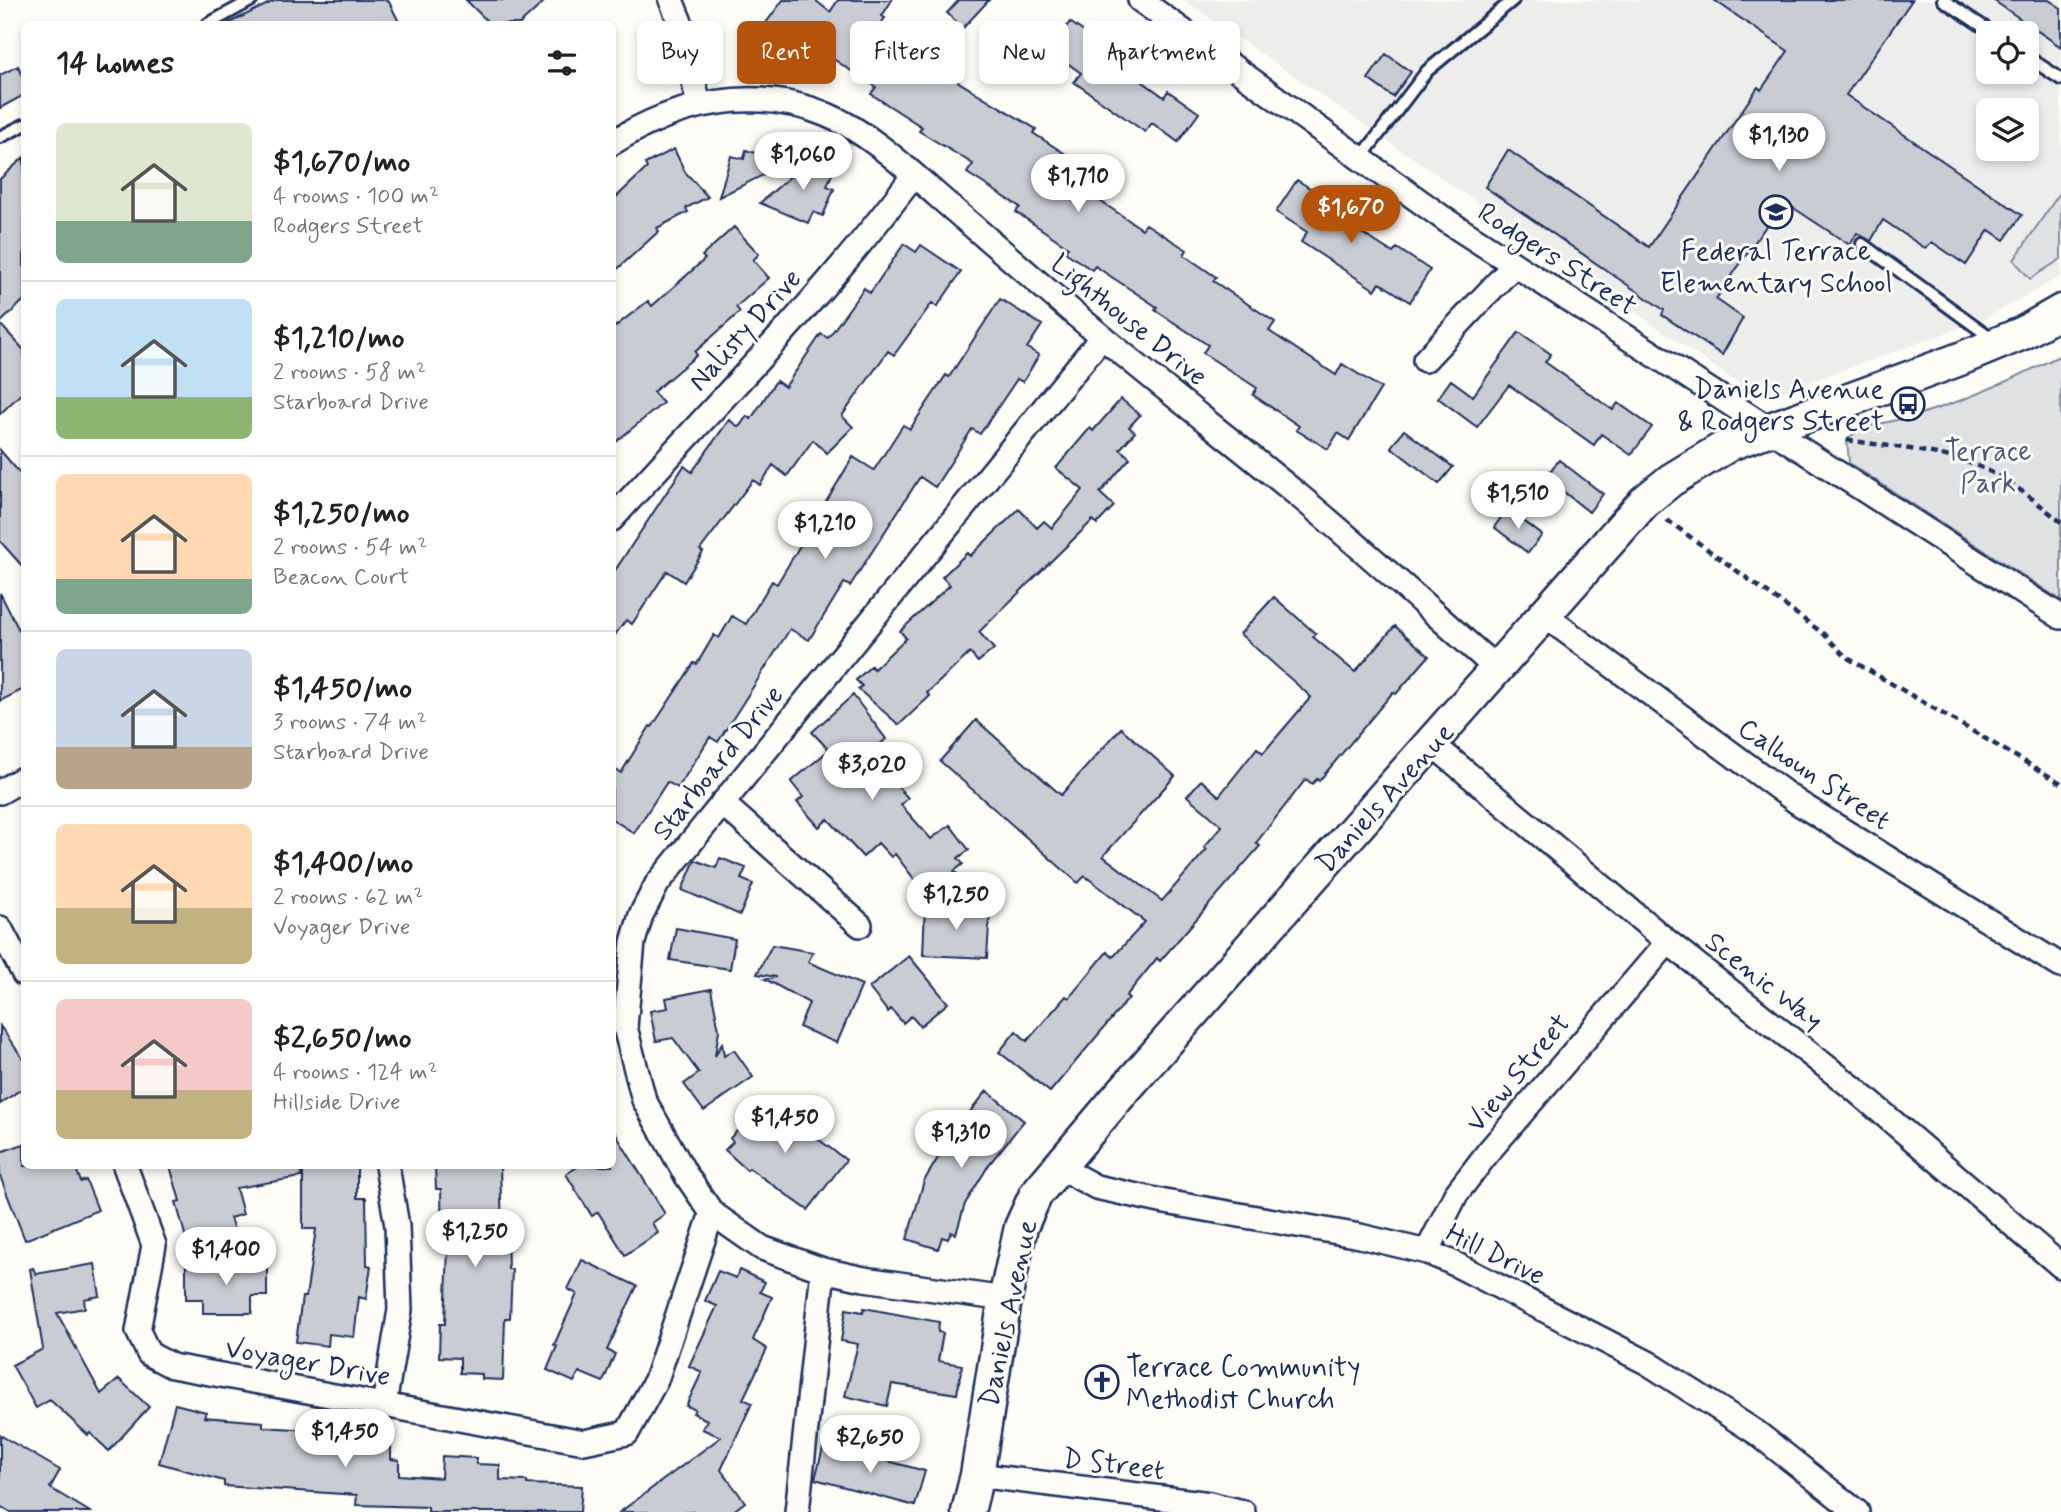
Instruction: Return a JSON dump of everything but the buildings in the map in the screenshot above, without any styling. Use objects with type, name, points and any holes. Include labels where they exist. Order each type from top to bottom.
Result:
[{"type":"street","points":[[671,0],[680,22],[699,105]]},
{"type":"street","name":"Rodgers Street","points":[[1140,0],[1360,159],[1514,265],[2061,617]]},
{"type":"street","name":"Lighthouse Drive","points":[[616,141],[664,116],[699,105],[745,98],[806,108],[829,116],[865,137],[914,175],[1102,337],[1300,497],[1497,669]]},
{"type":"street","name":"Nalisty Drive","points":[[616,515],[814,296],[914,175]]},
{"type":"street","points":[[1425,360],[1514,265]]},
{"type":"street","name":"Daniels Avenue","points":[[968,1512],[977,1475],[1005,1299],[1021,1227],[1036,1194],[1644,502],[1699,461],[1730,444],[1998,343],[2061,311]]},
{"type":"street","name":"Starboard Drive","points":[[1005,1299],[864,1279],[823,1270],[762,1248],[712,1213],[686,1175],[644,1100],[625,1027],[633,942],[641,915],[657,884],[1102,337]]},
{"type":"street","name":"Calhoun Street","points":[[1545,615],[1797,802],[2061,965]]},
{"type":"street","name":"Scenic Way","points":[[1431,743],[1668,942],[1852,1087],[2061,1266]]},
{"type":"street","points":[[0,792],[21,780]]},
{"type":"street","points":[[722,803],[860,925]]},
{"type":"street","points":[[0,928],[21,968]]},
{"type":"street","name":"View Street","points":[[1427,1252],[1456,1194],[1489,1151],[1668,942]]},
{"type":"street","name":"Hill Drive","points":[[1059,1167],[1096,1187],[1165,1202],[1360,1236],[1427,1252],[1648,1363],[1757,1433],[1857,1512]]},
{"type":"street","name":"Voyager Drive","points":[[126,1169],[153,1245],[138,1331],[149,1354],[172,1366],[584,1442],[627,1433],[656,1380],[712,1213]]},
{"type":"street","points":[[384,1405],[400,1310],[397,1226],[388,1169]]},
{"type":"street","points":[[797,1512],[823,1270]]},
{"type":"street","name":"D Street","points":[[977,1475],[1210,1504],[1243,1512]]},
{"type":"lane","points":[[214,21],[253,0]]},
{"type":"lane","points":[[1360,159],[1427,71],[1513,0]]},
{"type":"lane","points":[[1943,0],[1976,22]]},
{"type":"lane","points":[[2039,65],[2061,79]]},
{"type":"lane","points":[[0,137],[21,126]]},
{"type":"lane","points":[[1862,244],[1998,343]]},
{"type":"path","points":[[1847,440],[1949,457],[1982,468],[2014,486],[2061,522]]},
{"type":"path","points":[[1644,502],[1702,548],[1824,634],[1846,657],[2061,783]]},
{"type":"shaded area","name":"Federal Terrace Elementary School","points":[[1184,0],[2061,0],[2061,276],[1985,319],[1771,396],[1755,395],[1240,39],[1240,21],[1214,21]]},
{"type":"green space","points":[[2061,191],[2061,259],[2030,279],[2014,260]]},
{"type":"green space","name":"Terrace Park","points":[[2061,355],[2061,600],[1849,463],[1847,440],[1865,428],[1922,414],[1963,400]]},
{"type":"place","name":"Federal Terrace Elementary School","points":[[1776,212]]},
{"type":"place","name":"Daniels Avenue & Rodgers Street","points":[[1908,404]]},
{"type":"place","name":"Terrace Community Methodist Church","points":[[1102,1382]]}]
